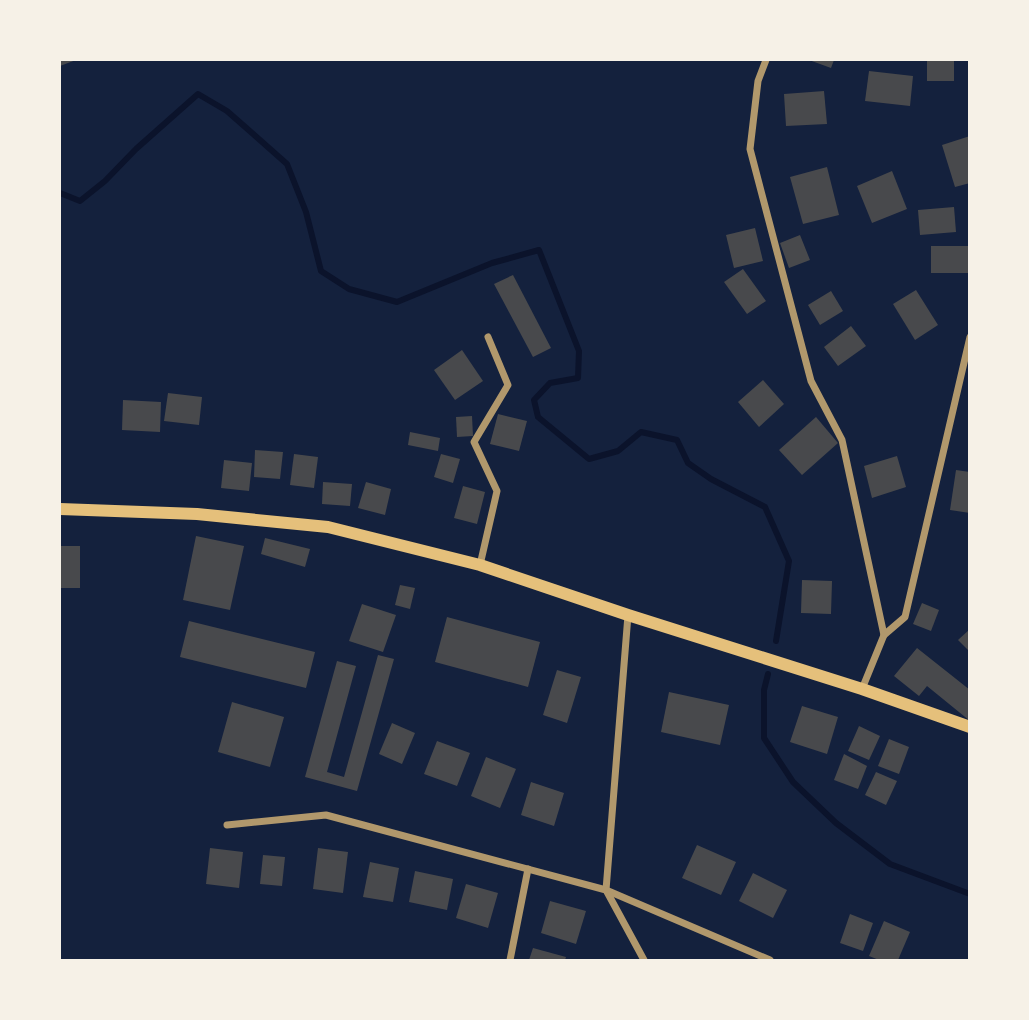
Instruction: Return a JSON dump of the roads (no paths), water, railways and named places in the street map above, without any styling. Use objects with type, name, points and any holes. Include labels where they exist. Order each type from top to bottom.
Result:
[{"type":"main road","points":[[60,509],[197,514],[328,527],[480,565],[862,689],[970,727]]},
{"type":"street","points":[[765,60],[758,81],[750,149],[811,381],[842,440],[884,635]]},
{"type":"street","points":[[480,565],[497,491],[474,442],[508,385],[488,337]]},
{"type":"street","points":[[862,689],[884,635],[905,617],[970,337]]},
{"type":"street","points":[[628,615],[606,890],[644,961]]},
{"type":"street","points":[[227,825],[326,815],[606,890],[770,961]]},
{"type":"street","points":[[510,961],[528,869]]},
{"type":"waterway","points":[[60,193],[80,201],[198,94],[227,111],[287,164],[306,212],[321,271],[349,289],[397,302],[492,263],[539,250],[579,351],[578,378],[550,383],[534,400],[538,417],[589,459],[618,451],[641,432],[677,440],[688,463],[711,479],[765,507],[789,561],[776,641]]},
{"type":"waterway","points":[[768,674],[764,690],[764,738],[793,782],[836,823],[890,864],[970,894]]}]
